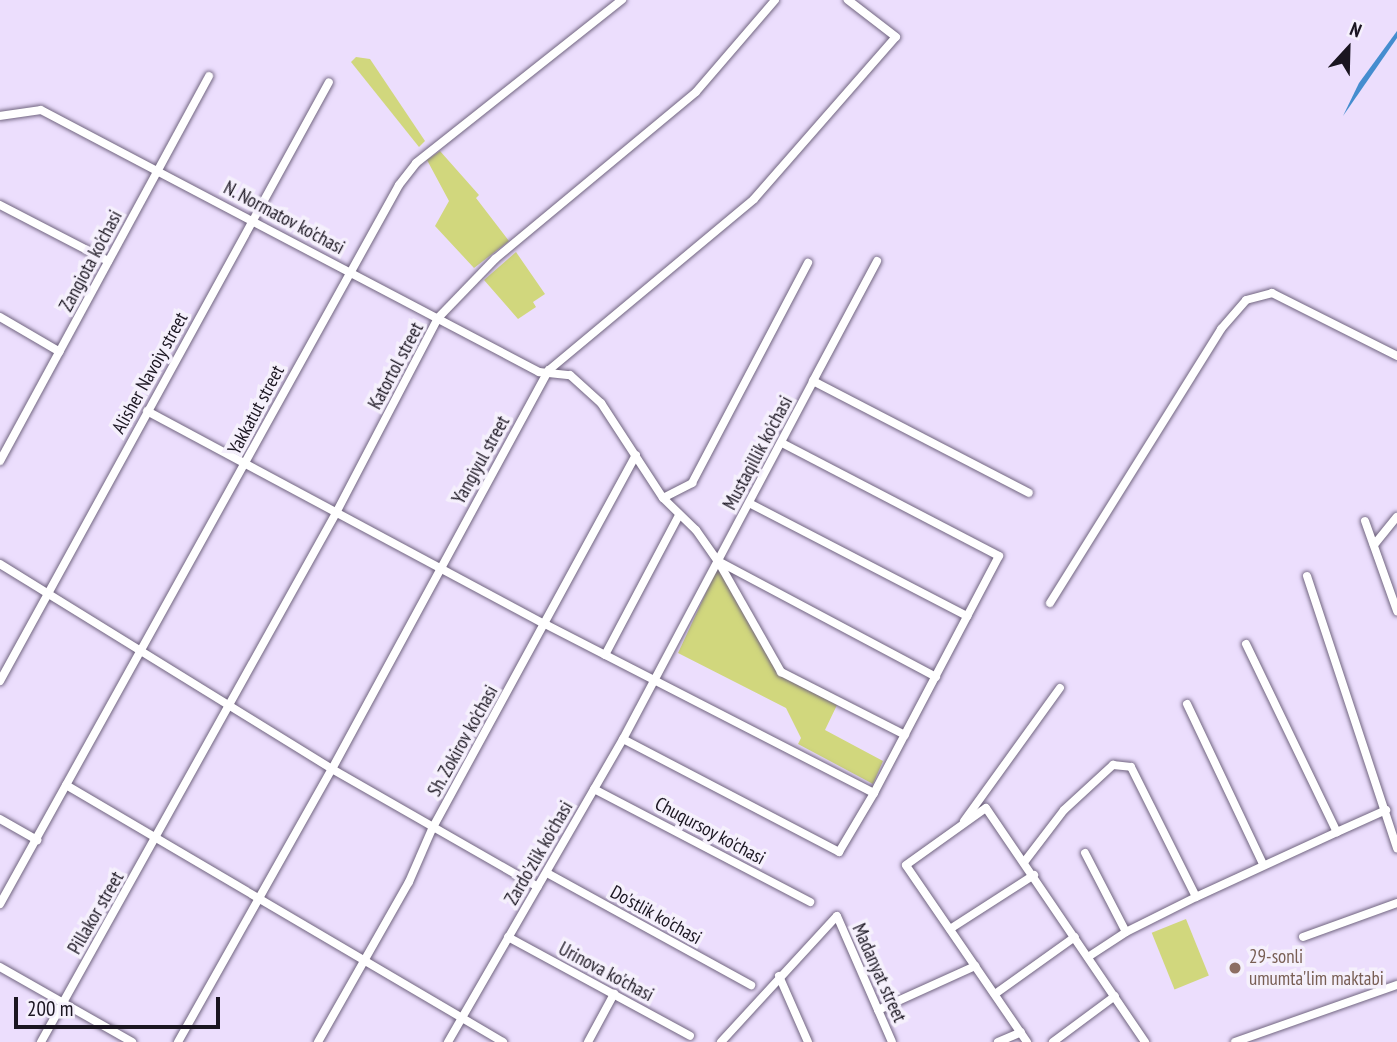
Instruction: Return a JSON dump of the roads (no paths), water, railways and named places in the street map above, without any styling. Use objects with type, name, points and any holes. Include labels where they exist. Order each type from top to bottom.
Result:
[{"type":"street","name":"Yakkatut street","points":[[0,904],[141,653],[350,270],[416,163],[622,0]]},
{"type":"street","name":"Katortol street","points":[[158,836],[337,513],[438,318],[495,259],[696,92],[775,0]]},
{"type":"street","name":"Yangiyul street","points":[[178,1042],[261,899],[549,370],[754,199],[896,37],[848,0]]},
{"type":"street","name":"Zangiota ko'chasi","points":[[0,461],[209,76]]},
{"type":"street","name":"Alisher Navoiy street","points":[[0,681],[330,82]]},
{"type":"street","name":"N. Normatov ko'chasi","points":[[0,116],[41,110],[350,270],[539,372],[549,370]]},
{"type":"street","points":[[0,205],[108,261]]},
{"type":"street","points":[[813,381],[877,261]]},
{"type":"street","points":[[663,498],[692,483],[808,262]]},
{"type":"street","points":[[1051,603],[1213,341],[1246,300],[1272,293],[1397,356]]},
{"type":"street","points":[[0,317],[60,352]]},
{"type":"street","points":[[549,370],[570,375],[601,403],[663,498],[678,517],[695,530],[719,561],[782,672],[905,736]]},
{"type":"street","name":"Mustaqillik ko'chasi","points":[[655,680],[813,381],[1029,493]]},
{"type":"street","points":[[147,411],[545,624],[874,793]]},
{"type":"street","points":[[623,739],[839,852],[905,736],[999,555],[782,443]]},
{"type":"street","name":"Sh. Zokirov ko'chasi","points":[[318,1042],[366,962],[432,829],[636,454]]},
{"type":"street","points":[[749,503],[967,616]]},
{"type":"street","points":[[605,654],[678,517]]},
{"type":"street","points":[[1374,545],[1397,517]]},
{"type":"street","points":[[1365,521],[1393,587],[1397,611]]},
{"type":"street","points":[[719,561],[936,677]]},
{"type":"street","points":[[0,564],[332,769],[432,829],[538,887]]},
{"type":"street","points":[[1307,576],[1397,848]]},
{"type":"street","points":[[1246,645],[1337,832]]},
{"type":"street","name":"Zardo'zlik ko'chasi","points":[[448,1042],[655,680]]},
{"type":"street","points":[[961,826],[1060,688]]},
{"type":"street","points":[[1187,704],[1263,864]]},
{"type":"street","points":[[1025,861],[1065,810],[1113,765],[1131,767],[1196,897]]},
{"type":"street","points":[[66,785],[158,836],[503,1042]]},
{"type":"street","name":"Chuqursoy ko'chasi","points":[[594,789],[810,902]]},
{"type":"street","points":[[1027,1042],[906,865],[986,808],[1025,861],[1145,1042]]},
{"type":"street","points":[[1088,957],[1126,932],[1196,897],[1263,864],[1386,810]]},
{"type":"street","points":[[0,819],[37,840]]},
{"type":"street","name":"Pillakor street","points":[[41,1042],[158,836]]},
{"type":"street","points":[[1085,853],[1126,932]]},
{"type":"street","name":"Do'stlik ko'chasi","points":[[547,873],[751,985]]},
{"type":"street","points":[[950,929],[1034,875]]},
{"type":"street","points":[[1303,937],[1397,903]]},
{"type":"street","name":"Madanyat street","points":[[779,976],[837,916],[892,1042]]},
{"type":"street","name":"Urinova ko'chasi","points":[[508,937],[690,1036]]},
{"type":"street","points":[[995,994],[1074,937]]},
{"type":"street","points":[[878,1010],[975,966]]},
{"type":"street","points":[[0,967],[132,1042]]},
{"type":"street","points":[[721,1042],[779,976],[807,1042]]},
{"type":"street","points":[[1235,1042],[1397,985]]},
{"type":"street","points":[[588,1042],[614,994]]},
{"type":"street","points":[[1053,1042],[1115,996]]},
{"type":"street","points":[[998,1042],[1021,1032]]},
{"type":"water","points":[[1397,31],[1397,38],[1343,116],[1359,83]]},
{"type":"place","name":"29-sonli umumta'lim maktabi","points":[[1235,968]]}]
